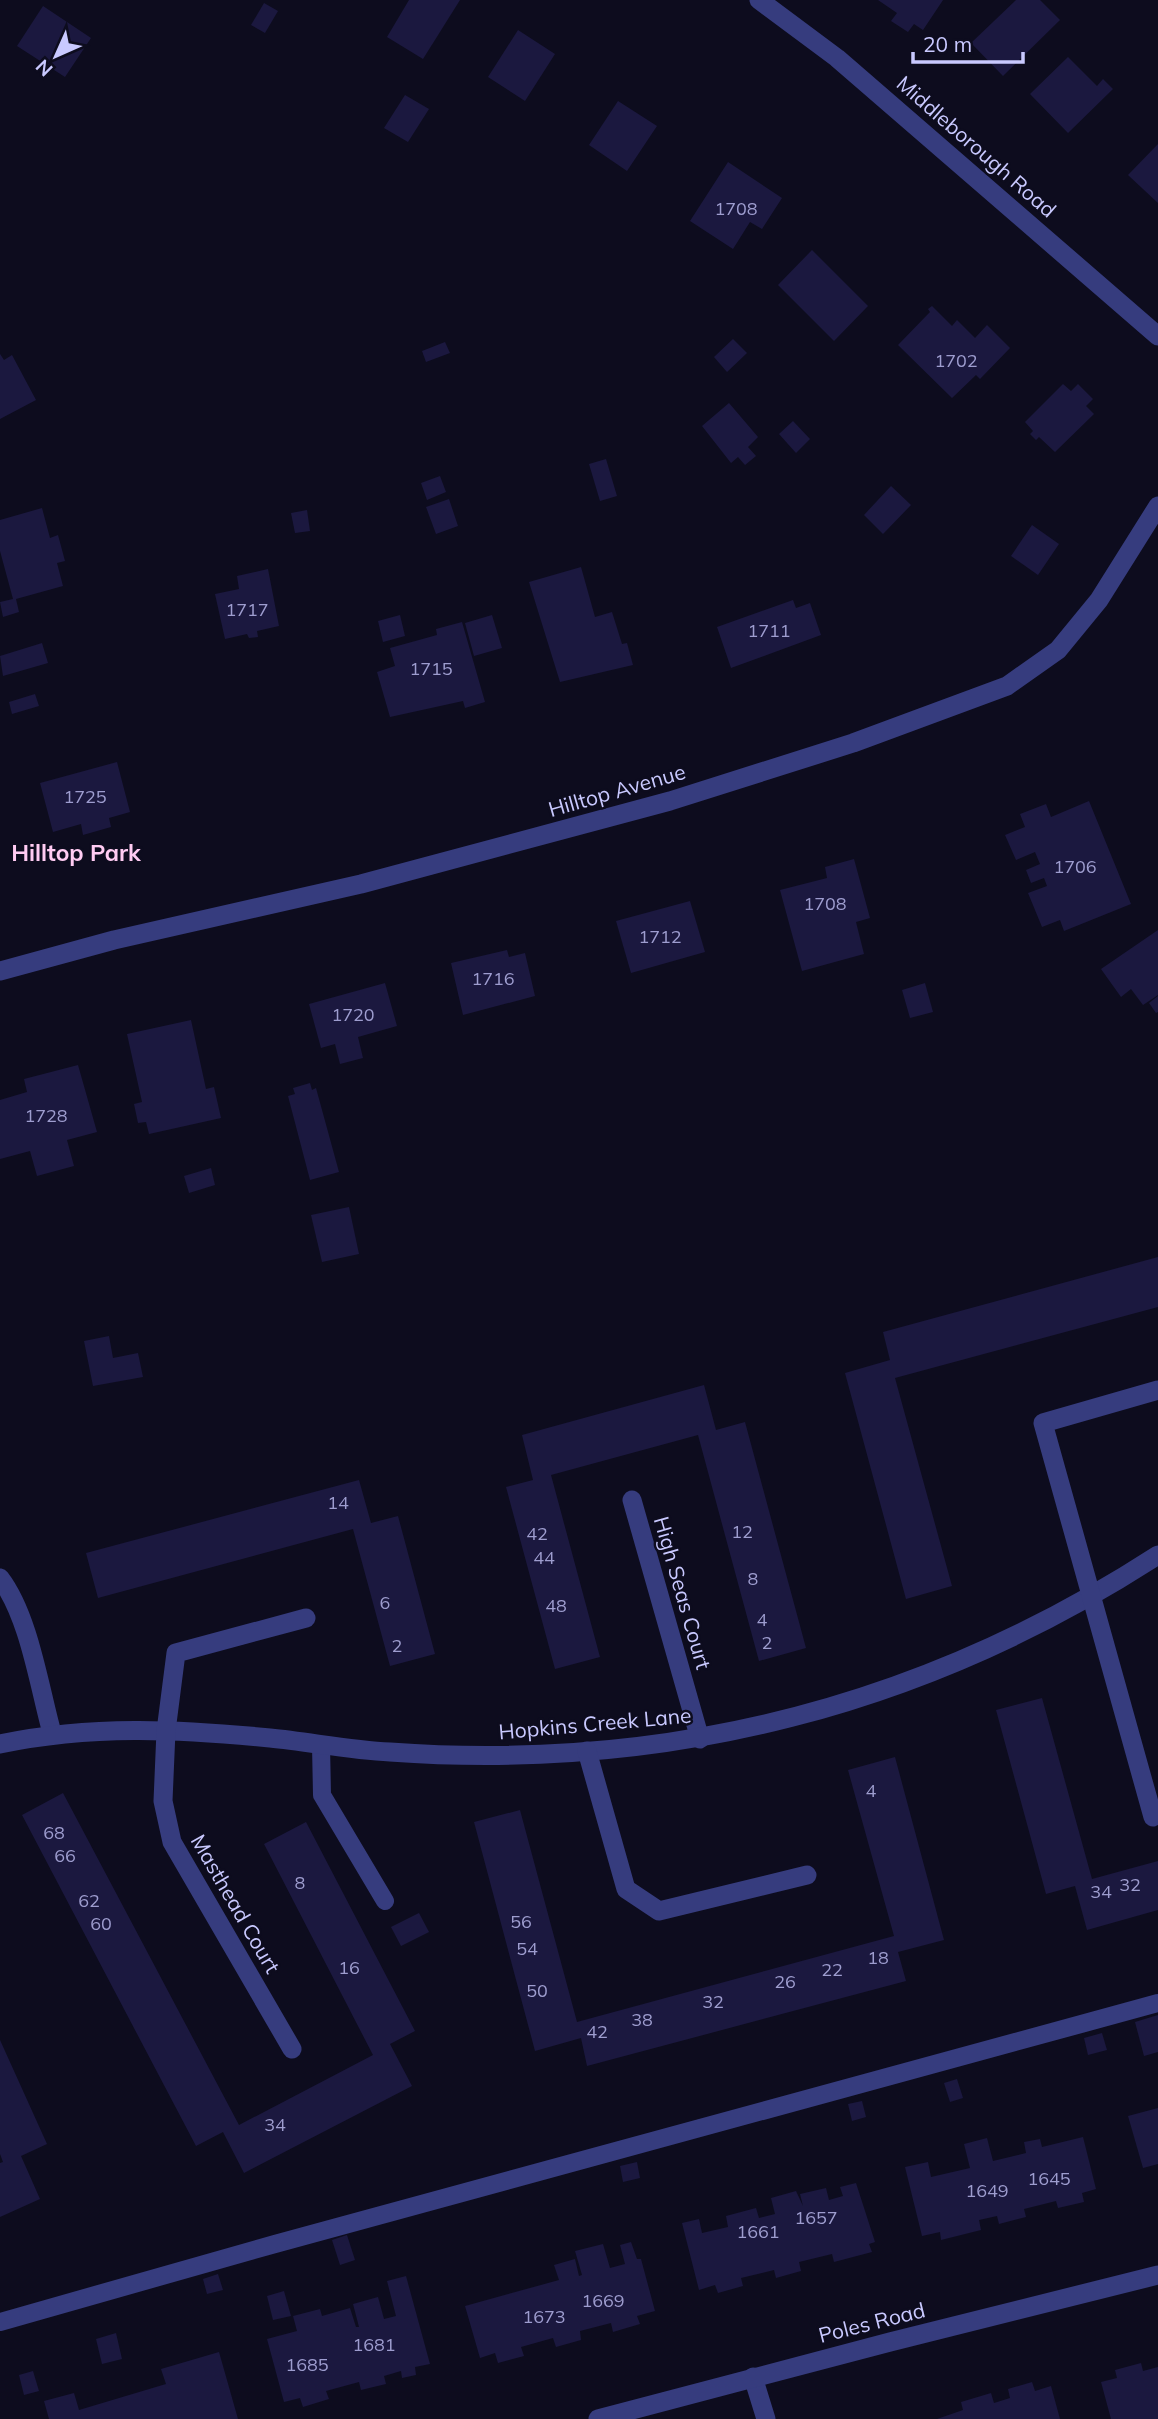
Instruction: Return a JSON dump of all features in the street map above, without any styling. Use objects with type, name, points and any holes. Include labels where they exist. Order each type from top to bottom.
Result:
[{"type":"street","name":"Middleborough Road","points":[[759,0],[837,58],[1158,336]]},
{"type":"street","name":"Hilltop Avenue","points":[[0,971],[114,940],[354,886],[670,801],[853,743],[1007,687],[1058,650],[1099,600],[1158,506]]},
{"type":"street","points":[[1153,1817],[1043,1423],[1158,1390]]},
{"type":"street","name":"High Seas Court","points":[[632,1500],[700,1739]]},
{"type":"street","name":"Hopkins Creek Lane","points":[[0,1744],[52,1733],[111,1729],[166,1731],[435,1755],[587,1751],[700,1739],[861,1699],[936,1673],[1006,1643],[1158,1555]]},
{"type":"street","points":[[0,1578],[19,1615],[52,1733]]},
{"type":"street","name":"Masthead Court","points":[[292,2049],[172,1842],[163,1801],[166,1731],[176,1653],[306,1618]]},
{"type":"street","points":[[587,1751],[626,1889],[659,1911],[807,1875]]},
{"type":"street","name":"Poles Road","points":[[598,2419],[1158,2275]]},
{"type":"street","points":[[753,2378],[766,2419]]},
{"type":"lane","points":[[321,1745],[322,1796],[385,1901]]},
{"type":"lane","points":[[0,2322],[288,2240],[1158,2003]]},
{"type":"building","points":[[409,0],[460,0],[423,59],[387,37]]},
{"type":"building","points":[[878,0],[943,0],[923,30],[914,24],[908,32],[891,21],[897,13]]},
{"type":"building","points":[[1016,0],[1040,0],[1060,20],[1003,76],[971,43]]},
{"type":"building","points":[[264,3],[278,11],[265,33],[251,25]]},
{"type":"building","points":[[43,6],[91,38],[65,77],[17,46]]},
{"type":"building","points":[[518,30],[555,54],[525,101],[488,77]]},
{"type":"building","points":[[1068,57],[1097,86],[1103,79],[1113,89],[1068,133],[1030,94]]},
{"type":"building","points":[[405,95],[429,109],[408,142],[384,128]]},
{"type":"building","points":[[618,101],[657,126],[627,171],[589,145]]},
{"type":"building","points":[[1158,144],[1158,203],[1128,175]]},
{"type":"building","points":[[728,162],[782,198],[762,229],[750,222],[733,249],[690,221]]},
{"type":"building","points":[[812,250],[868,306],[834,341],[778,285]]},
{"type":"building","points":[[932,306],[952,326],[957,320],[975,338],[987,325],[1010,348],[980,379],[976,375],[952,398],[898,345],[930,312],[928,309]]},
{"type":"building","points":[[733,339],[747,353],[727,372],[714,357]]},
{"type":"building","points":[[445,342],[450,353],[426,362],[422,351]]},
{"type":"building","points":[[0,354],[4,360],[12,355],[36,400],[0,419]]},
{"type":"building","points":[[1063,384],[1071,391],[1078,384],[1093,399],[1086,406],[1094,414],[1055,452],[1039,437],[1036,440],[1030,434],[1033,431],[1025,422]]},
{"type":"building","points":[[729,403],[758,437],[748,447],[756,456],[745,465],[738,457],[731,463],[702,426]]},
{"type":"building","points":[[793,421],[810,439],[796,453],[779,434]]},
{"type":"building","points":[[606,459],[617,496],[600,501],[589,464]]},
{"type":"building","points":[[440,476],[446,492],[427,500],[421,483]]},
{"type":"building","points":[[891,486],[911,505],[883,534],[864,515]]},
{"type":"building","points":[[449,499],[458,526],[436,534],[426,507]]},
{"type":"building","points":[[42,508],[50,538],[58,535],[65,561],[57,563],[63,586],[16,599],[19,612],[3,617],[0,602],[13,599],[0,551],[0,520]]},
{"type":"building","points":[[307,510],[310,531],[295,533],[291,513]]},
{"type":"building","points":[[1032,525],[1059,544],[1038,575],[1011,556]]},
{"type":"building","points":[[581,567],[595,617],[612,612],[622,644],[627,643],[633,665],[560,682],[529,582]]},
{"type":"building","points":[[268,569],[279,626],[257,631],[258,637],[249,638],[247,634],[225,639],[215,594],[239,589],[237,576]]},
{"type":"building","points":[[793,600],[796,608],[810,603],[821,635],[731,668],[717,627]]},
{"type":"building","points":[[400,615],[405,636],[383,642],[378,621]]},
{"type":"building","points":[[492,615],[502,648],[474,656],[465,623]]},
{"type":"building","points":[[462,622],[485,702],[465,708],[463,701],[390,717],[377,672],[395,666],[390,648],[437,635],[436,629]]},
{"type":"building","points":[[42,643],[48,663],[3,676],[0,656]]},
{"type":"building","points":[[35,694],[39,706],[12,714],[9,702]]},
{"type":"building","points":[[117,762],[130,812],[109,818],[111,827],[83,835],[81,824],[53,832],[40,783]]},
{"type":"building","points":[[1089,801],[1131,904],[1064,931],[1060,920],[1042,927],[1028,893],[1047,886],[1044,878],[1031,883],[1026,870],[1040,864],[1035,852],[1016,860],[1005,835],[1025,827],[1020,814],[1046,804],[1051,817]]},
{"type":"building","points":[[854,859],[870,918],[856,922],[864,954],[802,971],[780,890],[827,878],[825,867]]},
{"type":"building","points":[[690,901],[705,952],[631,973],[616,921]]},
{"type":"building","points":[[1158,930],[1158,995],[1143,1005],[1131,989],[1121,997],[1101,969]]},
{"type":"building","points":[[507,950],[509,957],[525,953],[535,996],[463,1015],[451,963]]},
{"type":"building","points":[[385,983],[397,1026],[358,1037],[363,1058],[340,1064],[335,1044],[321,1048],[309,1004]]},
{"type":"building","points":[[925,983],[933,1012],[910,1018],[902,990]]},
{"type":"building","points":[[1158,996],[1158,1012],[1156,1013],[1149,1003]]},
{"type":"building","points":[[191,1020],[206,1089],[214,1087],[221,1118],[149,1134],[146,1122],[138,1123],[134,1104],[142,1102],[127,1034]]},
{"type":"building","points":[[78,1065],[97,1132],[67,1140],[74,1166],[37,1176],[30,1151],[0,1159],[0,1100],[27,1092],[24,1079]]},
{"type":"building","points":[[310,1083],[312,1090],[316,1088],[339,1172],[310,1180],[288,1096],[295,1094],[293,1088]]},
{"type":"building","points":[[211,1168],[215,1185],[189,1193],[184,1176]]},
{"type":"building","points":[[349,1207],[359,1254],[322,1262],[311,1215]]},
{"type":"building","points":[[1158,1257],[1158,1307],[895,1378],[952,1586],[906,1599],[845,1373],[890,1360],[883,1332]]},
{"type":"building","points":[[109,1336],[113,1358],[138,1353],[143,1377],[93,1386],[84,1341]]},
{"type":"building","points":[[704,1385],[716,1430],[745,1422],[806,1648],[759,1661],[698,1435],[551,1475],[600,1657],[555,1669],[506,1487],[533,1480],[522,1435]]},
{"type":"building","points":[[359,1480],[371,1523],[398,1516],[435,1654],[390,1666],[353,1529],[98,1598],[86,1553]]},
{"type":"building","points":[[1042,1698],[1092,1879],[1158,1861],[1158,1910],[1087,1930],[1075,1886],[1046,1894],[996,1710]]},
{"type":"building","points":[[895,1757],[944,1940],[898,1952],[906,1981],[587,2066],[581,2038],[535,2051],[474,1822],[520,1810],[577,2022],[894,1936],[848,1770]]},
{"type":"building","points":[[63,1793],[239,2125],[373,2055],[264,1844],[306,1822],[415,2031],[390,2044],[412,2086],[244,2173],[223,2132],[196,2146],[22,1815]]},
{"type":"building","points":[[419,1913],[429,1932],[401,1946],[391,1927]]},
{"type":"building","points":[[1158,2015],[1158,2052],[1144,2056],[1135,2022]]},
{"type":"building","points":[[1102,2033],[1107,2050],[1088,2055],[1084,2038]]},
{"type":"building","points":[[0,2040],[47,2144],[21,2156],[40,2199],[0,2217],[0,2163],[3,2162],[0,2154]]},
{"type":"building","points":[[957,2079],[963,2098],[950,2102],[944,2083]]},
{"type":"building","points":[[862,2101],[866,2117],[852,2121],[848,2104]]},
{"type":"building","points":[[1158,2108],[1158,2164],[1143,2168],[1128,2116]]},
{"type":"building","points":[[1083,2137],[1096,2189],[1082,2193],[1084,2202],[1058,2208],[1056,2201],[1024,2209],[1026,2217],[999,2224],[997,2216],[979,2220],[981,2230],[941,2240],[940,2232],[922,2236],[905,2167],[928,2162],[931,2177],[970,2168],[964,2144],[987,2138],[993,2161],[1026,2153],[1024,2142],[1040,2139],[1042,2147]]},
{"type":"building","points":[[637,2162],[640,2178],[623,2182],[620,2166]]},
{"type":"building","points":[[856,2183],[875,2242],[869,2244],[872,2252],[834,2262],[832,2254],[799,2262],[801,2271],[776,2278],[774,2270],[741,2278],[743,2286],[718,2293],[715,2285],[699,2290],[682,2223],[699,2219],[702,2233],[728,2227],[726,2216],[756,2208],[759,2218],[775,2214],[771,2198],[796,2191],[803,2206],[800,2194],[826,2188],[829,2200],[843,2196],[840,2187]]},
{"type":"building","points":[[347,2235],[355,2260],[340,2265],[332,2240]]},
{"type":"building","points":[[631,2242],[637,2259],[641,2259],[655,2311],[637,2316],[640,2324],[613,2332],[611,2323],[580,2331],[581,2340],[556,2347],[553,2338],[521,2347],[524,2356],[498,2363],[495,2353],[480,2358],[465,2306],[559,2280],[554,2265],[575,2259],[579,2276],[582,2275],[575,2251],[603,2244],[610,2268],[625,2264],[620,2245]]},
{"type":"building","points":[[218,2274],[223,2290],[207,2294],[203,2279]]},
{"type":"building","points":[[406,2276],[430,2364],[415,2367],[416,2375],[402,2378],[401,2371],[384,2376],[386,2384],[361,2390],[359,2382],[326,2391],[329,2399],[303,2407],[300,2398],[284,2402],[267,2339],[297,2331],[293,2316],[320,2309],[322,2316],[350,2308],[356,2327],[359,2327],[353,2304],[378,2297],[384,2319],[396,2316],[387,2281]]},
{"type":"building","points":[[284,2291],[291,2316],[273,2320],[267,2296]]},
{"type":"building","points":[[116,2333],[122,2359],[102,2364],[96,2339]]},
{"type":"building","points":[[219,2352],[238,2419],[49,2419],[44,2401],[74,2393],[79,2410],[166,2384],[161,2369]]},
{"type":"building","points":[[1141,2363],[1143,2371],[1158,2367],[1158,2419],[1111,2419],[1101,2382],[1117,2378],[1115,2370]]},
{"type":"building","points":[[33,2371],[39,2391],[24,2395],[19,2375]]},
{"type":"building","points":[[1032,2382],[1035,2391],[1051,2386],[1060,2419],[937,2419],[963,2410],[961,2402],[991,2393],[994,2403],[1010,2398],[1008,2389]]},
{"type":"district","name":"Hilltop Park","points":[[76,853]]}]
